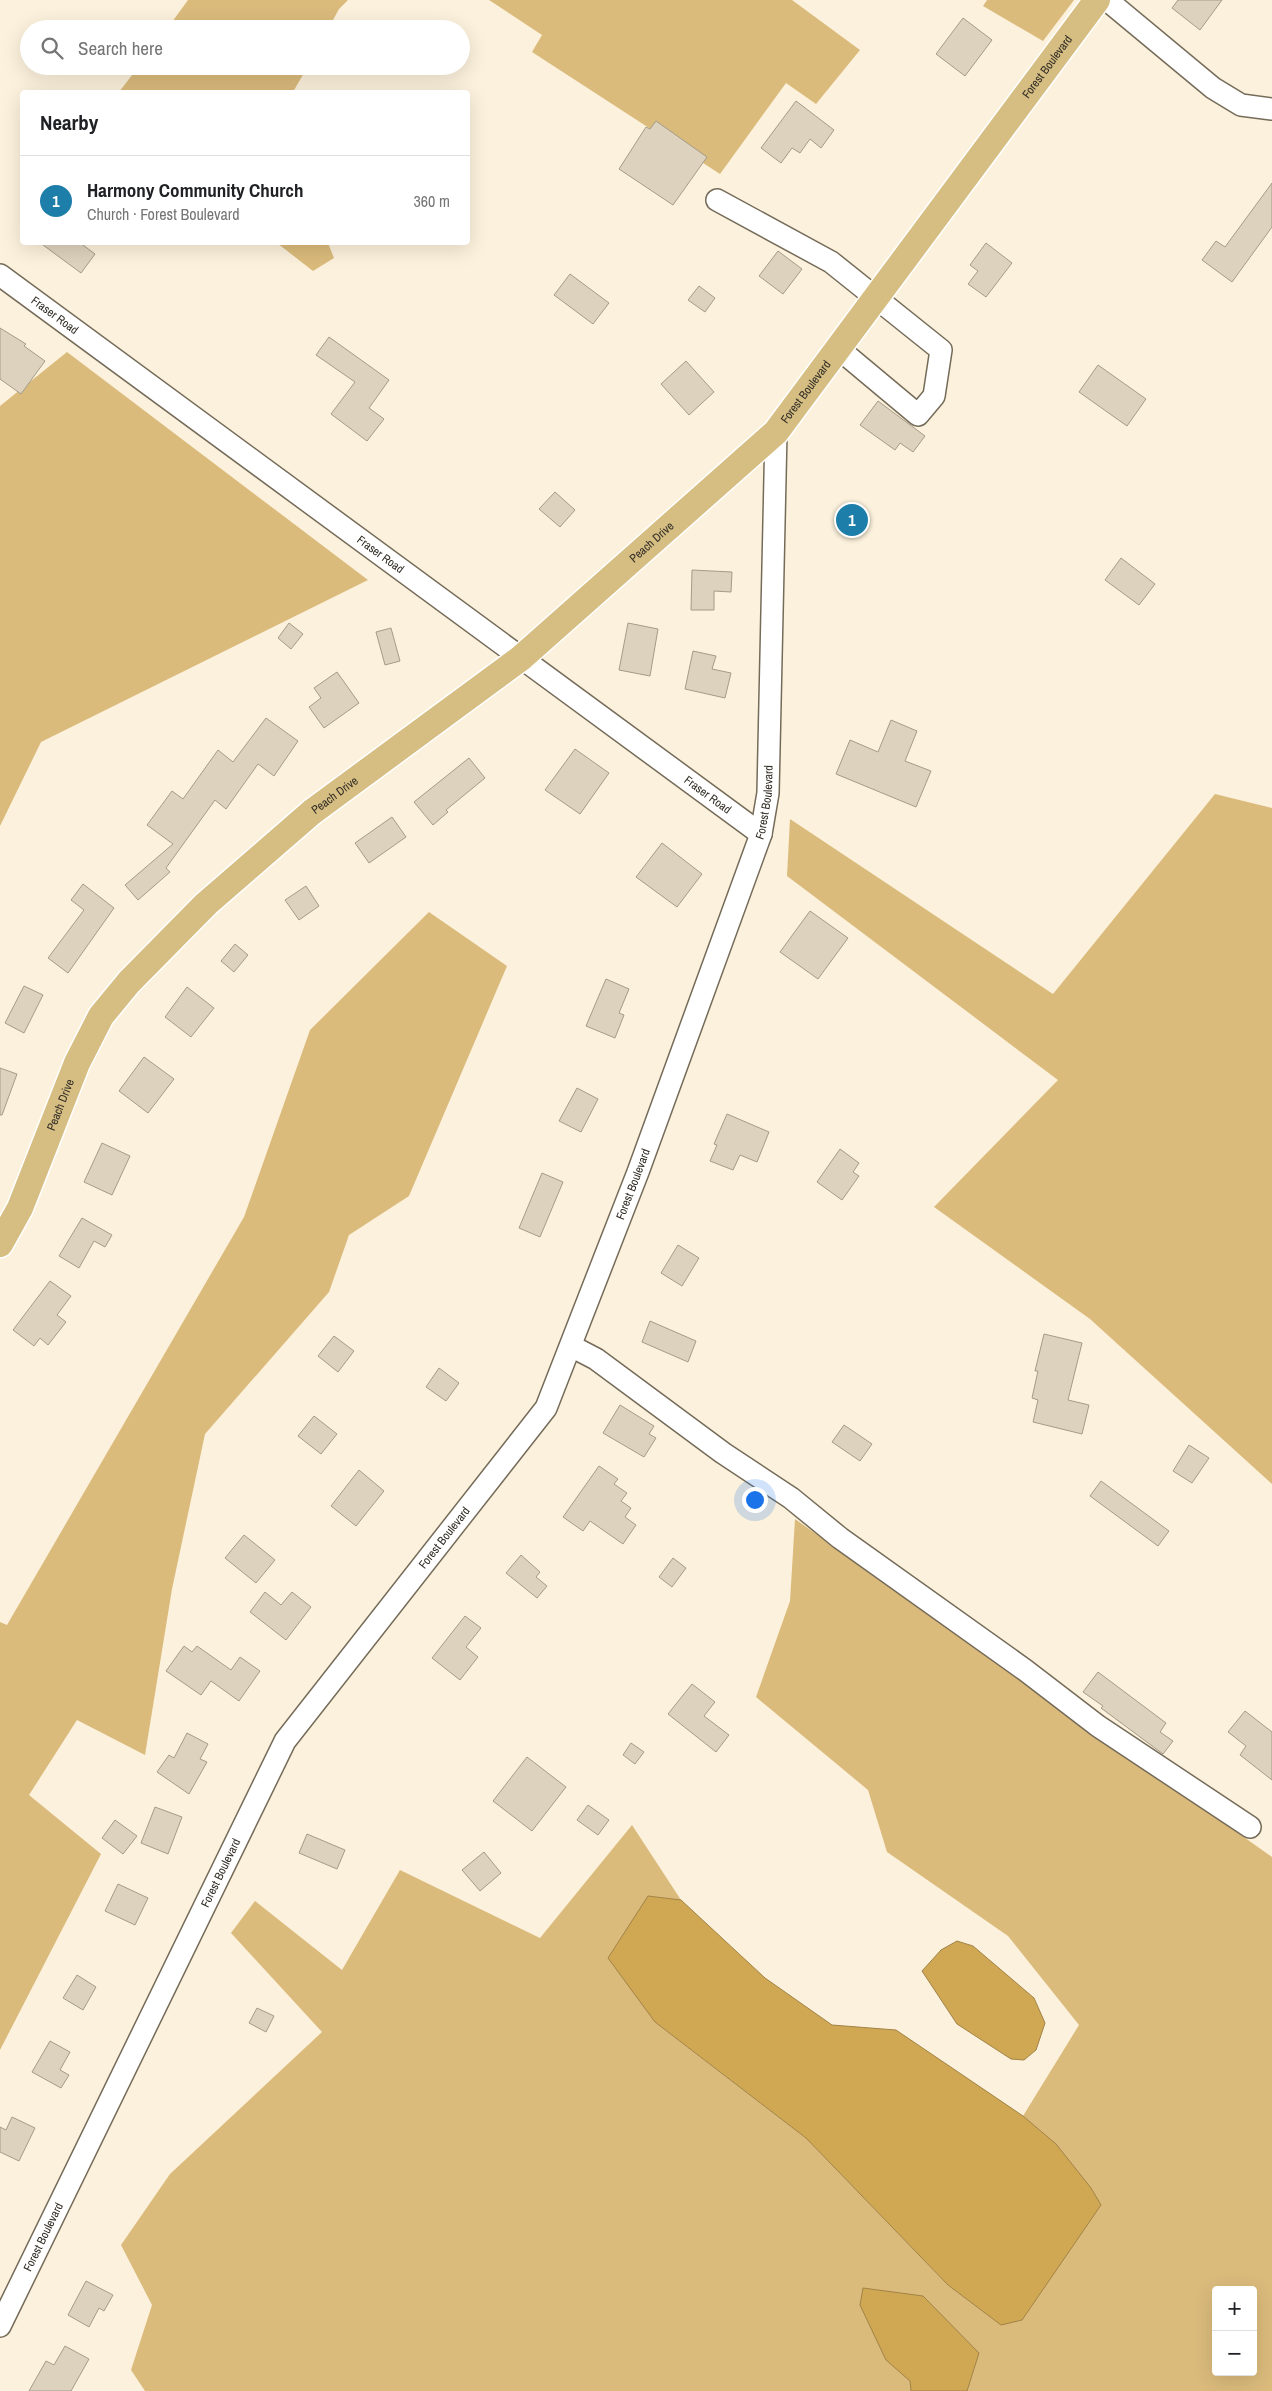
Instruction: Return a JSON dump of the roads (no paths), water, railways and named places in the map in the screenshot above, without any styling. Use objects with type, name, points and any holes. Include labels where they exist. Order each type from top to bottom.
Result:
[{"type":"main road","name":"Forest Boulevard","points":[[776,432],[1096,0]]},
{"type":"main road","name":"Peach Drive","points":[[0,1244],[20,1208],[77,1063],[101,1016],[129,982],[206,904],[312,812],[521,658],[776,432]]},
{"type":"street","points":[[1107,0],[1212,88],[1241,104],[1272,109]]},
{"type":"street","points":[[717,200],[831,262],[941,350],[934,396],[918,415],[839,349]]},
{"type":"street","name":"Fraser Road","points":[[0,275],[761,834]]},
{"type":"street","name":"Forest Boulevard","points":[[0,2326],[285,1741],[546,1408],[642,1163],[761,834],[768,793],[776,432]]},
{"type":"street","points":[[571,1346],[596,1359],[723,1453],[791,1498],[840,1538],[1025,1670],[1098,1726],[1250,1827]]},
{"type":"place","name":"Harmony Community Church","points":[[852,520]]}]
